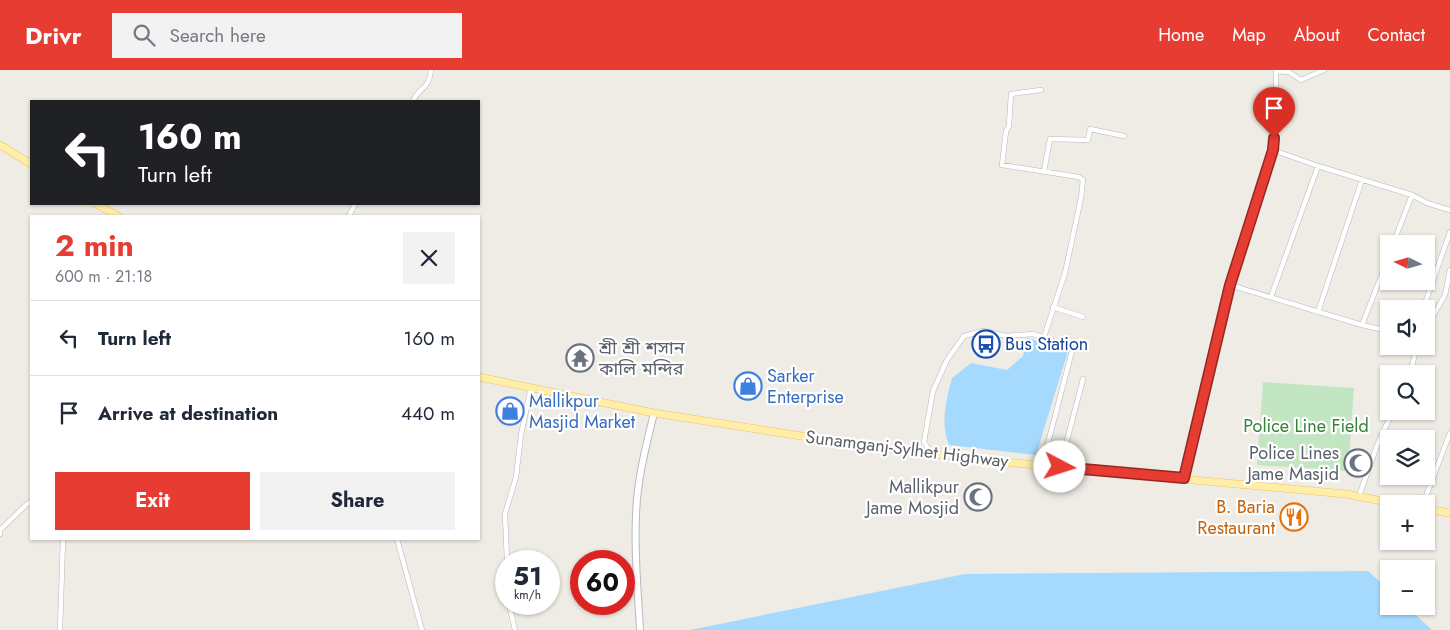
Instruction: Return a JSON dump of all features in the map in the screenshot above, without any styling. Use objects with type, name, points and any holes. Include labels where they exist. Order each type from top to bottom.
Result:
[{"type":"main road","points":[[0,145],[30,163]]},
{"type":"main road","points":[[98,205],[116,215]]},
{"type":"main road","name":"Sunamganj-Sylhet Highway","points":[[480,376],[654,413],[872,447],[1042,466],[1359,496],[1380,500]]},
{"type":"main road","points":[[640,630],[636,560],[638,484],[654,413]]},
{"type":"main road","points":[[1435,510],[1450,513]]},
{"type":"street","points":[[414,100],[430,81],[431,70]]},
{"type":"street","points":[[1184,478],[1230,285],[1273,150],[1276,130],[1276,71],[1289,72],[1301,80],[1324,70]]},
{"type":"street","points":[[1041,90],[1011,94],[1009,126],[1006,131],[1002,165],[1079,177],[1083,180],[1066,274],[1044,337]]},
{"type":"street","points":[[1044,171],[1050,139],[1088,140],[1090,129],[1124,136]]},
{"type":"street","points":[[1273,150],[1412,195],[1427,203],[1450,210]]},
{"type":"street","points":[[1271,297],[1318,166]]},
{"type":"street","points":[[1318,312],[1362,180]]},
{"type":"street","points":[[1396,235],[1412,195]]},
{"type":"street","points":[[1425,300],[1450,232]]},
{"type":"street","points":[[1435,312],[1445,295],[1450,270]]},
{"type":"street","points":[[1362,325],[1380,279]]},
{"type":"street","points":[[1230,285],[1380,329]]},
{"type":"street","points":[[1053,307],[1083,318]]},
{"type":"street","points":[[931,453],[924,442],[933,391],[947,360],[964,336],[983,331],[1006,336],[1033,334],[1071,348],[1072,351],[1042,466]]},
{"type":"street","points":[[1060,467],[1083,379]]},
{"type":"street","points":[[507,550],[506,514],[516,477],[521,435],[530,387]]},
{"type":"street","points":[[1359,496],[1378,443],[1389,420]]},
{"type":"street","points":[[1426,495],[1450,433]]},
{"type":"street","points":[[0,534],[0,530],[26,504],[30,502]]},
{"type":"street","points":[[60,630],[63,540]]},
{"type":"street","points":[[397,540],[422,630]]},
{"type":"street","points":[[512,615],[515,630]]},
{"type":"green space","name":"Police Line Field","points":[[1263,382],[1354,388],[1348,471],[1257,465]]},
{"type":"water","points":[[1027,338],[1069,348],[1036,455],[949,445],[944,420],[952,378],[971,363],[1007,370],[1023,356]]},
{"type":"water","points":[[1368,571],[1380,582],[1380,615],[1416,615],[1432,630],[690,630],[965,574]]},
{"type":"place","name":"Bus Station","points":[[986,344]]},
{"type":"place","name":"শ্রী শ্রী শসান কালি মন্দির","points":[[580,358]]},
{"type":"place","name":"Sarker Enterprise","points":[[748,386]]},
{"type":"place","name":"Mallikpur Masjid Market","points":[[510,411]]},
{"type":"place","name":"Police Lines Jame Masjid","points":[[1358,463]]},
{"type":"place","name":"Mallikpur Jame Mosjid","points":[[978,497]]},
{"type":"place","name":"B. Baria Restaurant","points":[[1294,517]]},
{"type":"route","points":[[1060,467],[1184,478],[1230,285],[1273,150],[1274,138]]}]
